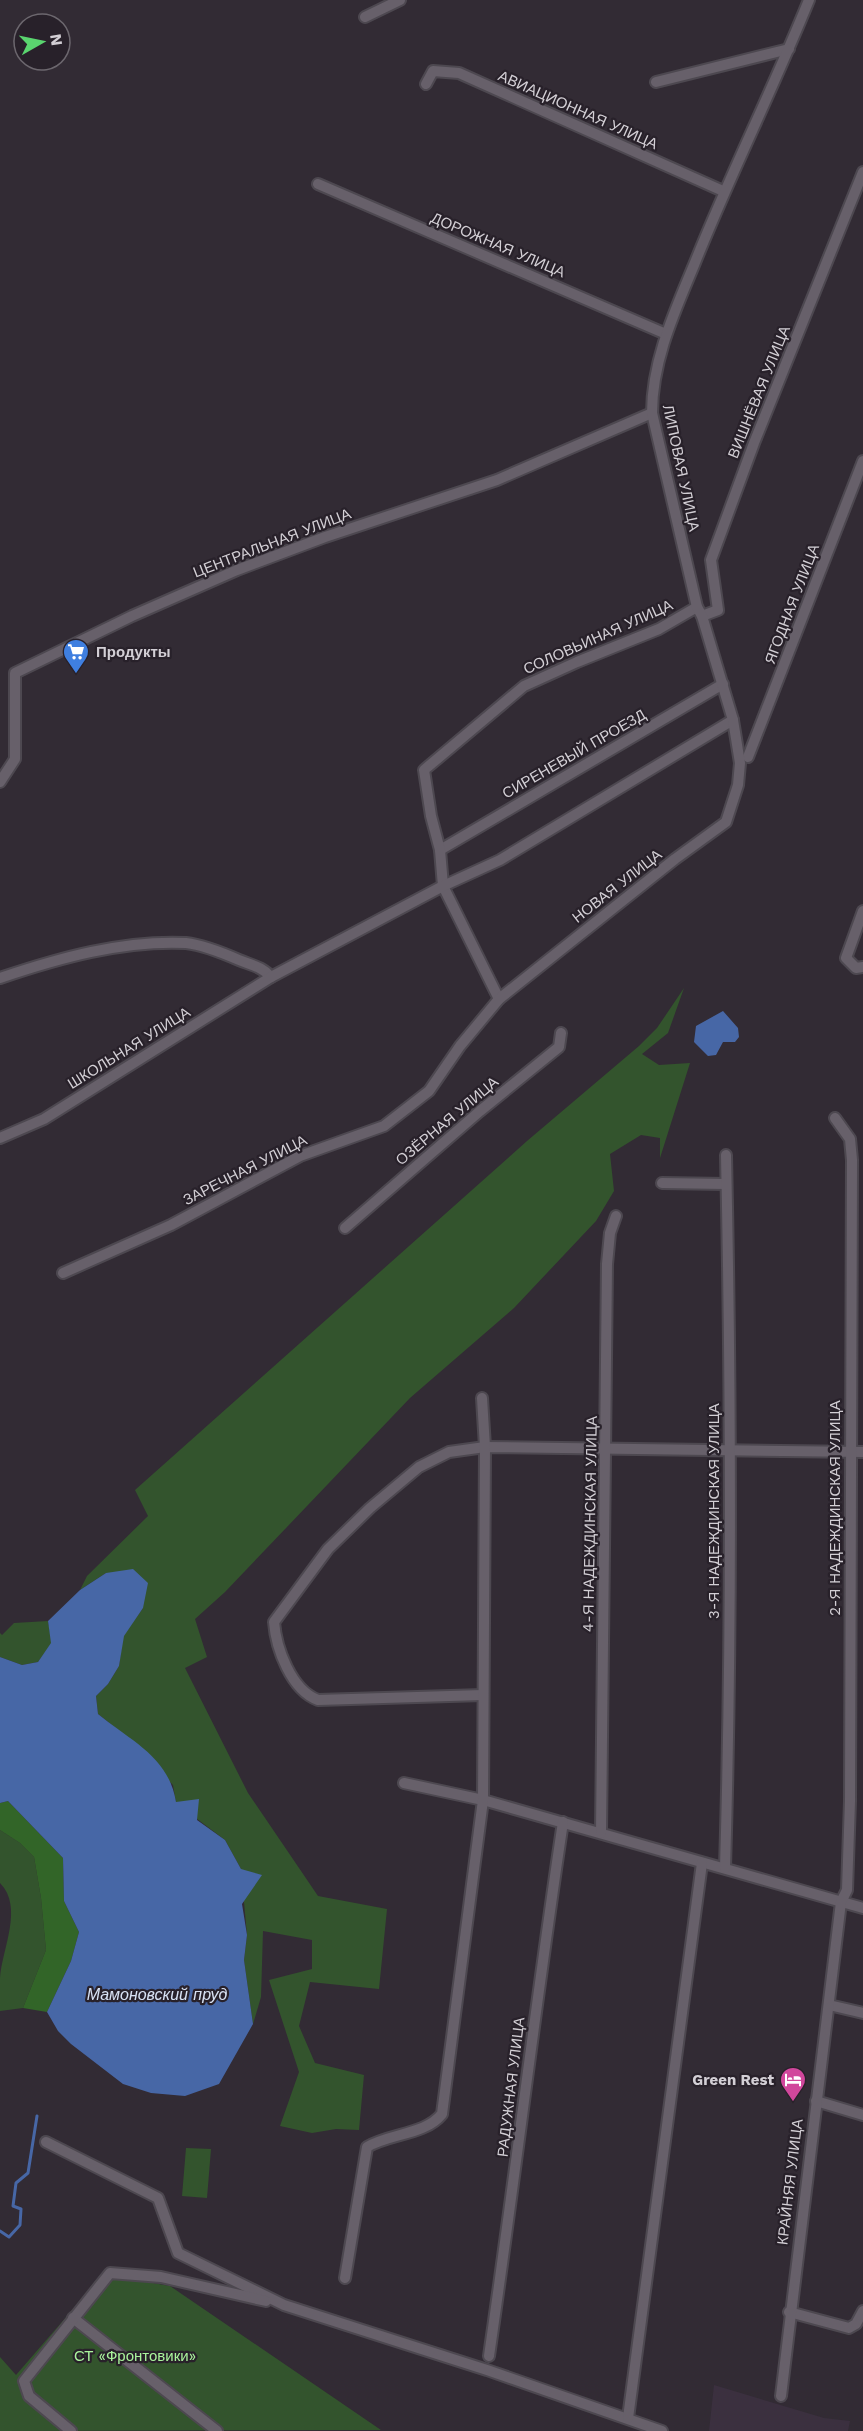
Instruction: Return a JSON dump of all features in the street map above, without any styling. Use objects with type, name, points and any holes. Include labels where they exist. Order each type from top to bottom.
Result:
[{"type":"street","points":[[365,17],[400,0]]},
{"type":"street","name":"ЛИПОВАЯ УЛИЦА","points":[[738,785],[740,763],[733,720],[699,612],[652,413],[652,389],[666,334],[723,191],[789,49],[808,0]]},
{"type":"street","points":[[656,82],[789,49]]},
{"type":"street","name":"АВИАЦИОННАЯ УЛИЦА","points":[[426,84],[433,71],[459,73],[723,191]]},
{"type":"street","name":"ВИШНЁВАЯ УЛИЦА","points":[[699,612],[718,610],[711,560],[754,443],[863,172]]},
{"type":"street","name":"ДОРОЖНАЯ УЛИЦА","points":[[318,184],[666,334]]},
{"type":"street","name":"ЦЕНТРАЛЬНАЯ УЛИЦА","points":[[0,782],[15,759],[15,673],[132,616],[237,570],[325,537],[497,480],[652,413]]},
{"type":"street","name":"ЯГОДНАЯ УЛИЦА","points":[[748,757],[863,461]]},
{"type":"street","name":"СОЛОВЬИНАЯ УЛИЦА","points":[[499,999],[443,886],[440,850],[431,816],[424,770],[524,686],[699,612]]},
{"type":"street","name":"СИРЕНЕВЫЙ ПРОЕЗД","points":[[440,850],[723,684]]},
{"type":"street","name":"ШКОЛЬНАЯ УЛИЦА","points":[[0,1138],[46,1118],[271,977],[443,886],[500,860],[733,720]]},
{"type":"street","name":"НОВАЯ УЛИЦА","points":[[499,999],[675,859],[726,822],[738,785]]},
{"type":"street","points":[[863,911],[846,958],[856,968],[863,967]]},
{"type":"street","points":[[0,978],[52,960],[121,947],[188,944],[221,952],[266,971],[271,977]]},
{"type":"street","name":"ЗАРЕЧНАЯ УЛИЦА","points":[[63,1273],[171,1225],[300,1156],[384,1126],[429,1091],[460,1046],[499,999]]},
{"type":"street","name":"ОЗЁРНАЯ УЛИЦА","points":[[345,1228],[480,1111],[559,1047],[561,1033]]},
{"type":"street","name":"2-Я НАДЕЖДИНСКАЯ УЛИЦА","points":[[835,1118],[850,1139],[852,1160],[850,1801],[847,1890],[841,1902]]},
{"type":"street","name":"3-Я НАДЕЖДИНСКАЯ УЛИЦА","points":[[725,1868],[730,1451],[726,1155]]},
{"type":"street","points":[[662,1183],[726,1184]]},
{"type":"street","name":"4-Я НАДЕЖДИНСКАЯ УЛИЦА","points":[[601,1833],[608,1264],[610,1233],[616,1216]]},
{"type":"street","points":[[345,2277],[367,2146],[378,2140],[434,2124],[442,2114],[483,1800],[485,1448],[482,1398]]},
{"type":"street","points":[[483,1695],[318,1700],[306,1696],[298,1687],[276,1638],[274,1622],[328,1550],[370,1508],[420,1467],[449,1452],[485,1448],[863,1452]]},
{"type":"street","points":[[404,1783],[483,1800],[863,1908]]},
{"type":"street","name":"РАДУЖНАЯ УЛИЦА","points":[[489,2355],[517,2167],[537,1994],[563,1822]]},
{"type":"street","points":[[628,2418],[702,1863]]},
{"type":"street","name":"КРАЙНЯЯ УЛИЦА","points":[[781,2396],[789,2312],[841,1902]]},
{"type":"street","points":[[829,2005],[863,2013]]},
{"type":"street","points":[[816,2101],[863,2115]]},
{"type":"street","points":[[46,2142],[158,2198],[178,2253],[284,2305]]},
{"type":"street","points":[[71,2431],[28,2396],[24,2380],[110,2273],[161,2277],[284,2305],[337,2320],[662,2431]]},
{"type":"street","points":[[789,2312],[849,2328],[856,2324],[863,2311]]},
{"type":"street","points":[[73,2318],[217,2431]]},
{"type":"shaded area","points":[[714,2385],[824,2418],[850,2421],[848,2431],[709,2431]]},
{"type":"green space","points":[[684,988],[668,1033],[642,1054],[659,1065],[690,1063],[660,1158],[660,1138],[641,1135],[610,1154],[614,1191],[596,1221],[514,1308],[410,1398],[225,1592],[195,1619],[207,1657],[185,1668],[248,1793],[318,1896],[387,1909],[379,1989],[310,1982],[299,2026],[315,2063],[364,2075],[359,2130],[336,2129],[312,2133],[280,2126],[299,2072],[269,1980],[312,1969],[312,1940],[263,1931],[261,1997],[253,2024],[244,1960],[247,1935],[241,1869],[225,1840],[176,1803],[173,1785],[122,1733],[98,1714],[96,1696],[108,1684],[119,1666],[123,1636],[143,1608],[106,1573],[80,1590],[87,1576],[148,1516],[135,1490],[527,1141],[639,1046],[657,1028]]},
{"type":"green space","points":[[48,1621],[52,1643],[38,1662],[22,1665],[0,1657],[0,1633],[2,1635],[14,1623]]},
{"type":"green space","points":[[8,1801],[63,1858],[64,1901],[79,1932],[71,1961],[47,2012],[23,2008],[46,1950],[34,1857],[20,1843],[0,1830],[0,1803]]},
{"type":"green space","points":[[0,1830],[20,1843],[34,1857],[46,1950],[23,2008],[0,2011],[0,1978],[11,1916],[7,1893],[0,1883]]},
{"type":"green space","points":[[186,2148],[211,2149],[207,2198],[182,2196]]},
{"type":"green space","name":"СТ «Фронтовики»","points":[[110,2278],[124,2278],[170,2286],[381,2430],[0,2431],[0,2357],[16,2375],[74,2308]]},
{"type":"water","points":[[723,1011],[738,1028],[739,1037],[735,1042],[723,1042],[716,1055],[708,1056],[694,1042],[696,1026]]},
{"type":"water","name":"Мамоновский пруд","points":[[133,1569],[148,1583],[143,1608],[124,1636],[119,1666],[108,1684],[96,1696],[98,1714],[147,1751],[157,1762],[166,1773],[176,1802],[199,1799],[197,1820],[225,1840],[241,1869],[262,1875],[242,1904],[247,1935],[244,1960],[253,2024],[219,2084],[185,2096],[151,2093],[123,2084],[71,2044],[58,2031],[47,2012],[71,1961],[79,1932],[64,1901],[63,1858],[8,1801],[0,1803],[0,1657],[22,1665],[38,1662],[51,1643],[48,1621],[80,1590],[106,1573]]},
{"type":"waterway","points":[[0,2231],[9,2237],[20,2225],[21,2209],[13,2206],[16,2183],[28,2173],[37,2116]]},
{"type":"place","name":"Продукты","points":[[76,675]]},
{"type":"place","name":"Green Rest","points":[[793,2103]]}]
